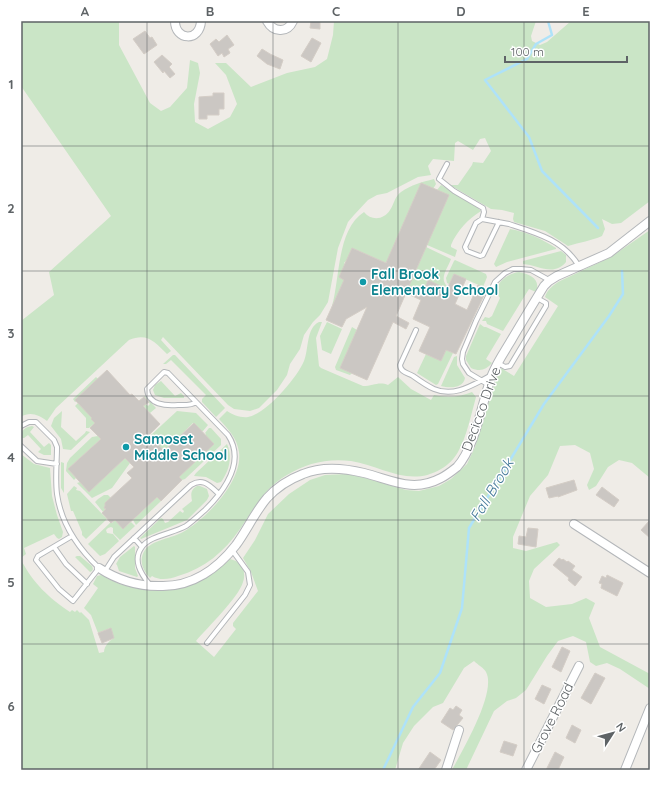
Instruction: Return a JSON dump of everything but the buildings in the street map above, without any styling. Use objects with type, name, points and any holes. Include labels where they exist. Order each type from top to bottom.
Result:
[{"type":"street","points":[[175,21],[175,28],[179,33],[186,37],[192,36],[198,32],[201,26],[201,21]]},
{"type":"street","points":[[267,21],[271,27],[278,31],[286,29],[293,21]]},
{"type":"street","name":"Decicco Drive","points":[[102,569],[122,580],[140,586],[152,587],[186,583],[200,577],[212,569],[232,550],[267,497],[276,489],[304,473],[332,468],[347,469],[394,482],[415,486],[433,482],[446,475],[456,468],[465,456],[492,375],[537,298],[549,281],[609,252],[650,221]]},
{"type":"street","points":[[574,524],[650,573]]},
{"type":"street","name":"Grove Road","points":[[526,770],[579,666]]},
{"type":"street","points":[[626,770],[650,708]]},
{"type":"street","points":[[446,770],[459,730]]},
{"type":"lane","points":[[447,164],[439,179],[458,194],[483,208],[484,212],[482,219],[476,223],[465,247],[467,251],[480,256],[483,255],[499,222]]},
{"type":"lane","points":[[482,219],[499,222],[539,234],[550,239],[569,252],[579,266]]},
{"type":"lane","points":[[489,385],[480,381],[469,373],[465,369],[462,359],[463,352],[477,319],[495,282],[505,272],[521,269],[531,270],[549,281]]},
{"type":"lane","points":[[498,363],[505,367],[510,366],[546,304],[537,298]]},
{"type":"lane","points":[[416,330],[400,365],[402,371],[431,387],[441,391],[451,392],[463,390],[492,375]]},
{"type":"lane","points":[[152,587],[143,577],[138,566],[138,554],[142,547],[146,542],[186,526],[210,505],[228,482],[234,469],[234,449],[228,435],[167,372],[164,372],[147,389],[147,392],[155,402],[162,405],[190,405],[196,402]]},
{"type":"lane","points":[[21,426],[32,421],[44,429],[56,443],[57,489],[59,502],[72,536],[87,557],[102,569]]},
{"type":"lane","points":[[21,446],[37,461],[57,464]]},
{"type":"lane","points":[[72,536],[36,557],[36,560],[55,585],[73,601],[86,584],[195,482],[206,482],[219,494]]},
{"type":"lane","points":[[134,538],[142,547]]},
{"type":"lane","points":[[54,547],[73,572],[86,584]]},
{"type":"lane","points":[[207,643],[245,595],[250,585],[248,572],[232,550]]},
{"type":"green space","points":[[21,21],[119,21],[119,45],[150,103],[161,111],[170,107],[187,88],[190,60],[198,63],[200,73],[194,104],[195,122],[208,129],[230,117],[237,104],[226,75],[215,63],[226,63],[251,87],[287,73],[315,67],[327,59],[333,35],[334,21],[536,21],[531,36],[532,41],[540,45],[547,42],[571,21],[650,21],[650,201],[621,223],[612,224],[602,219],[605,229],[602,236],[568,246],[545,231],[514,222],[514,213],[491,209],[450,185],[458,185],[473,162],[483,163],[491,151],[485,138],[480,139],[473,150],[458,141],[455,143],[454,161],[433,159],[428,166],[431,175],[418,177],[387,193],[377,195],[368,200],[348,222],[338,248],[328,302],[304,335],[300,349],[290,364],[287,375],[277,390],[259,408],[250,411],[234,409],[228,405],[163,337],[161,340],[171,351],[167,354],[154,342],[141,337],[129,340],[56,408],[47,421],[34,414],[28,414],[21,417],[21,321],[54,295],[49,272],[111,216],[21,86]]},
{"type":"green space","points":[[434,179],[436,184],[386,263],[352,248],[347,262],[346,261],[344,263],[346,265],[339,277],[359,286],[342,285],[331,308],[335,295],[344,242],[355,220],[364,212],[370,217],[374,218],[384,216],[390,210],[401,192]]},
{"type":"green space","points":[[441,185],[476,206],[481,211],[463,226],[453,240],[451,247],[457,250],[455,257],[427,245],[437,190]]},
{"type":"green space","points":[[510,229],[534,236],[556,249],[507,262],[496,267],[494,264]]},
{"type":"green space","points":[[650,230],[650,478],[632,463],[619,460],[608,467],[596,486],[589,490],[587,485],[594,469],[590,453],[575,445],[560,446],[548,475],[530,496],[513,537],[513,548],[526,551],[557,542],[560,545],[534,569],[529,581],[530,598],[546,607],[572,604],[586,598],[595,603],[589,618],[600,647],[650,674],[650,689],[620,669],[607,663],[596,666],[590,662],[586,642],[573,636],[558,641],[526,690],[516,698],[507,701],[494,711],[466,770],[452,770],[483,707],[487,693],[488,681],[486,672],[474,661],[464,668],[443,703],[433,707],[414,726],[403,743],[395,770],[21,770],[21,560],[36,583],[48,595],[70,612],[72,610],[75,612],[77,610],[89,620],[99,653],[104,652],[105,648],[114,638],[110,628],[98,633],[91,615],[84,608],[98,588],[93,584],[97,576],[101,575],[120,584],[141,589],[169,589],[182,587],[195,582],[207,576],[230,559],[236,561],[243,567],[244,578],[236,596],[196,641],[214,657],[236,629],[233,626],[233,623],[258,591],[251,572],[243,558],[255,540],[268,514],[289,494],[310,480],[325,475],[347,474],[406,490],[419,491],[439,486],[451,479],[467,464],[475,447],[499,370],[501,368],[514,376],[558,306],[545,297],[549,290],[560,281],[611,257]]},
{"type":"green space","points":[[426,247],[451,259],[444,277],[445,284],[448,287],[447,289],[428,281],[423,293],[409,286]]},
{"type":"green space","points":[[561,251],[566,255],[566,262],[556,269],[546,269],[523,264],[523,261]]},
{"type":"green space","points":[[455,260],[486,274],[487,277],[483,287],[454,274],[449,284],[447,283],[446,278]]},
{"type":"green space","points":[[519,272],[527,274],[536,280],[536,292],[529,289],[503,331],[487,324],[486,321],[482,321],[485,317],[489,318],[492,316],[500,298],[495,291],[499,284],[507,276]]},
{"type":"green space","points":[[319,322],[322,322],[316,338],[319,366],[321,368],[363,386],[379,384],[388,385],[398,377],[411,389],[431,400],[434,395],[453,396],[472,392],[476,397],[466,432],[456,455],[441,469],[429,474],[418,476],[396,474],[363,464],[342,460],[318,462],[302,467],[279,480],[272,486],[260,499],[234,537],[220,552],[205,564],[188,573],[168,579],[155,578],[152,576],[150,578],[142,565],[142,558],[145,550],[157,541],[183,532],[202,518],[221,498],[235,475],[239,463],[238,447],[232,434],[219,419],[227,411],[237,416],[248,417],[272,402],[288,385],[300,368],[306,356],[308,339],[312,329]]},
{"type":"green space","points":[[327,322],[342,329],[331,354],[322,350],[320,336]]},
{"type":"green space","points":[[480,324],[501,334],[486,359],[492,363],[485,369],[480,370],[471,368],[466,360],[466,356]]},
{"type":"green space","points":[[352,327],[357,330],[340,368],[352,373],[350,375],[336,370],[335,367]]},
{"type":"green space","points":[[446,350],[453,353],[438,384],[436,385],[417,373],[426,354],[441,361]]},
{"type":"green space","points":[[175,355],[225,408],[216,417],[202,402],[202,399],[206,395],[171,360],[166,364],[163,364]]},
{"type":"green space","points":[[457,356],[457,365],[465,378],[464,382],[455,387],[441,386],[454,357]]},
{"type":"green space","points":[[96,377],[98,379],[76,399],[77,401],[75,402],[73,399]]},
{"type":"green space","points":[[161,381],[175,396],[181,393],[184,398],[164,398],[155,395],[153,390],[155,385]]},
{"type":"green space","points":[[145,396],[156,408],[150,413],[139,401],[141,400],[148,406],[150,404],[144,397]]},
{"type":"green space","points":[[78,403],[95,423],[89,428],[86,428],[86,418],[75,406]]},
{"type":"green space","points":[[62,411],[61,427],[76,441],[86,431],[90,432],[71,450],[63,449],[61,439],[51,426],[54,418]]},
{"type":"green space","points":[[177,411],[196,413],[208,425],[203,431],[201,431],[193,423],[164,451],[150,436]]},
{"type":"green space","points":[[27,427],[34,427],[30,432],[44,447],[49,443],[51,445],[51,455],[44,455],[38,452],[41,449],[28,435],[22,438],[22,433],[24,430]]},
{"type":"green space","points":[[209,428],[211,428],[221,439],[221,445],[185,479],[182,480],[179,477]]},
{"type":"green space","points":[[103,432],[105,435],[68,469],[76,478],[74,480],[66,471],[67,463],[70,458],[92,437],[98,436]]},
{"type":"green space","points":[[227,444],[230,459],[228,469],[221,482],[217,483],[206,477],[194,476],[196,473]]},
{"type":"green space","points":[[21,454],[34,464],[50,468],[52,496],[63,532],[62,537],[59,539],[54,534],[24,548],[26,554],[21,558]]},
{"type":"green space","points":[[125,458],[130,463],[112,488],[92,498],[77,483],[80,482],[89,492]]},
{"type":"green space","points":[[61,462],[64,463],[64,493],[61,488]]},
{"type":"green space","points":[[74,486],[77,488],[76,490],[80,491],[107,519],[86,539],[82,535],[73,511],[71,511],[67,494]]},
{"type":"green space","points":[[197,486],[207,489],[209,496],[207,500],[187,520],[141,539],[140,538],[161,518],[165,523],[180,511],[183,513],[184,511],[182,509],[192,501],[192,491]]},
{"type":"green space","points":[[104,495],[108,495],[111,498],[103,512],[95,502]]},
{"type":"green space","points":[[157,497],[161,501],[136,525],[133,520]]},
{"type":"green space","points":[[115,520],[123,529],[131,522],[135,526],[120,540],[113,533],[113,528],[108,528],[106,530],[107,533],[113,534],[119,541],[105,554],[100,556],[88,544]]},
{"type":"green space","points":[[134,546],[137,577],[119,571],[116,564],[120,557]]},
{"type":"green space","points":[[80,556],[92,566],[92,571],[90,572],[75,557]]},
{"type":"waterway","name":"Fall Brook","points":[[548,21],[552,35],[536,44],[527,59],[485,80],[529,137],[542,171],[598,228]]},
{"type":"waterway","name":"Fall Brook","points":[[383,770],[413,707],[440,673],[462,608],[469,528],[544,404],[609,316],[623,294],[622,271]]},
{"type":"place","name":"Fall Brook Elementary School","points":[[363,282]]},
{"type":"place","name":"Samoset Middle School","points":[[126,447]]}]
